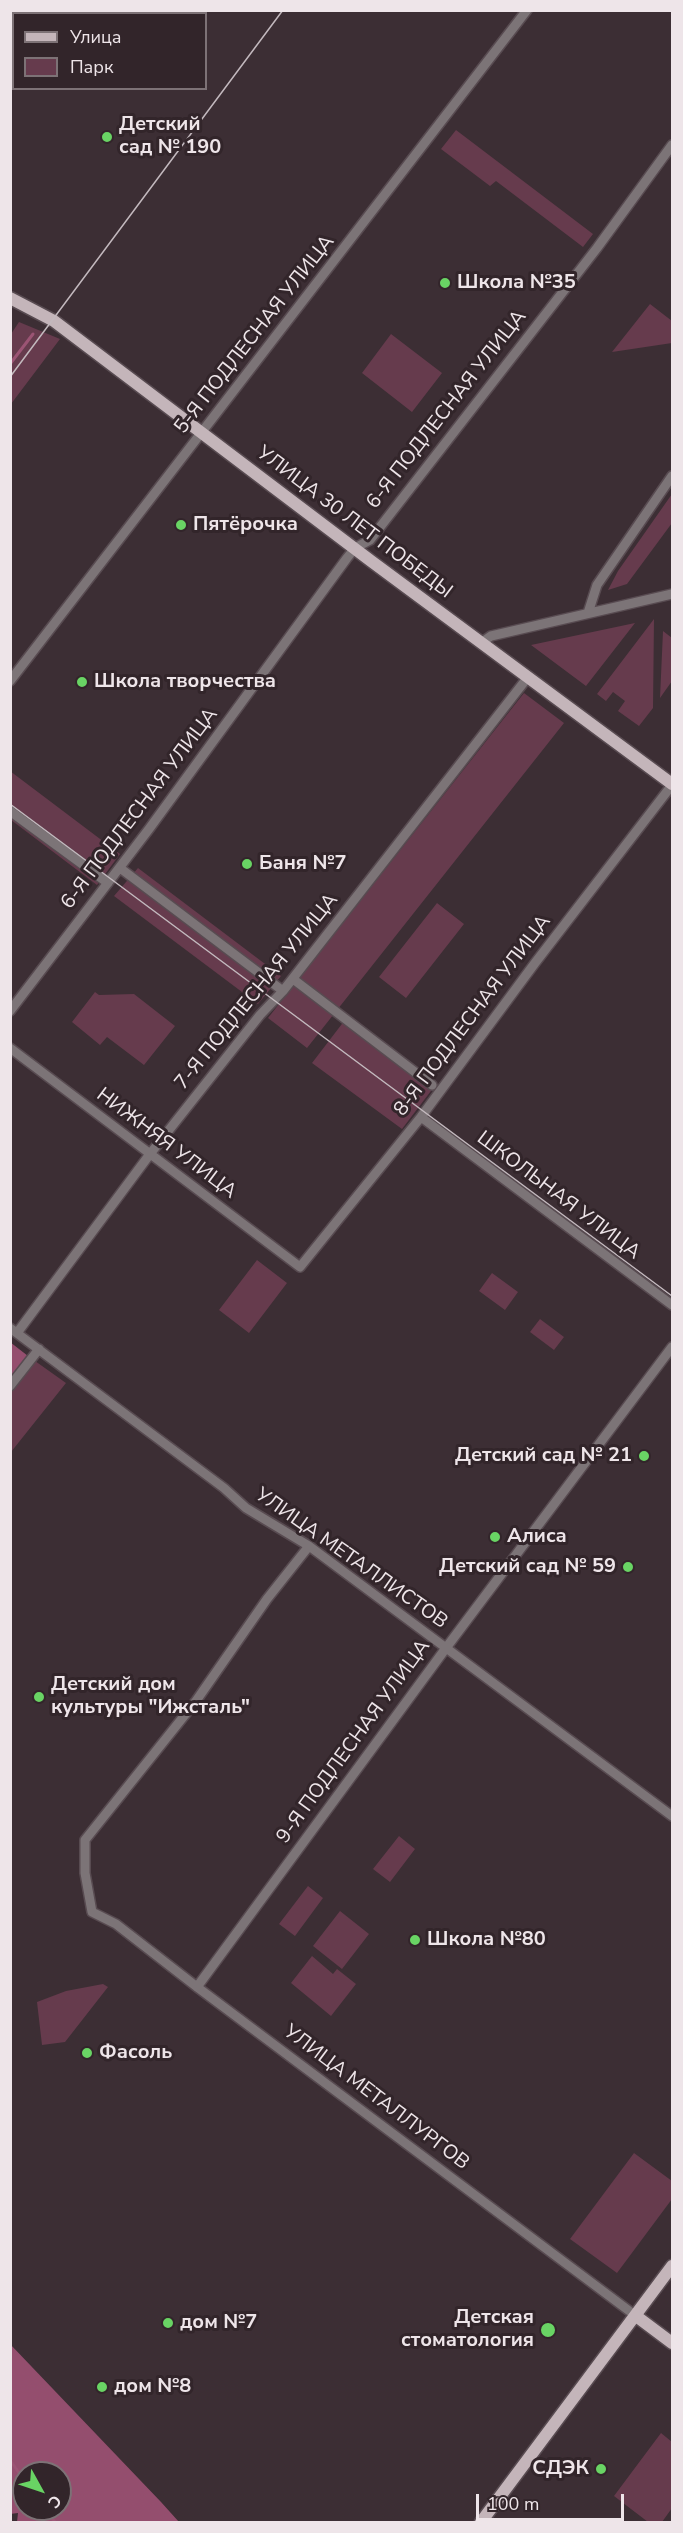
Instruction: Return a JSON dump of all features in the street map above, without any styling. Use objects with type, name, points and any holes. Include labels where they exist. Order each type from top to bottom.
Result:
[{"type":"main road","name":"УЛИЦА 30 ЛЕТ ПОБЕДЫ","points":[[10,298],[54,321],[672,785]]},
{"type":"main road","points":[[481,2523],[672,2266]]},
{"type":"main road","points":[[636,2316],[672,2343]]},
{"type":"street","name":"5-Я ПОДЛЕСНАЯ УЛИЦА","points":[[10,681],[527,10]]},
{"type":"street","name":"6-Я ПОДЛЕСНАЯ УЛИЦА","points":[[10,1011],[120,868],[355,548],[370,540],[597,248],[672,145]]},
{"type":"street","points":[[588,613],[597,585],[672,476]]},
{"type":"street","points":[[481,643],[490,636],[672,594]]},
{"type":"street","name":"7-Я ПОДЛЕСНАЯ УЛИЦА","points":[[14,1330],[150,1154],[260,1016],[283,991],[528,677]]},
{"type":"street","name":"8-Я ПОДЛЕСНАЯ УЛИЦА","points":[[300,1267],[421,1117],[535,963],[672,785]]},
{"type":"street","points":[[10,811],[108,883]]},
{"type":"street","points":[[120,868],[283,991]]},
{"type":"street","points":[[293,978],[432,1085]]},
{"type":"street","name":"НИЖНЯЯ УЛИЦА","points":[[10,1048],[300,1267]]},
{"type":"street","name":"ШКОЛЬНАЯ УЛИЦА","points":[[421,1117],[672,1305]]},
{"type":"street","name":"УЛИЦА МЕТАЛЛИСТОВ","points":[[14,1330],[224,1488],[246,1508],[309,1546],[672,1816]]},
{"type":"street","name":"9-Я ПОДЛЕСНАЯ УЛИЦА","points":[[196,1987],[672,1347]]},
{"type":"street","points":[[10,1386],[39,1349]]},
{"type":"street","name":"УЛИЦА МЕТАЛЛУРГОВ","points":[[309,1546],[267,1599],[196,1701],[85,1840],[85,1873],[92,1912],[117,1924],[196,1987],[636,2316]]},
{"type":"green space","points":[[456,130],[593,234],[583,247],[496,181],[490,186],[441,149]]},
{"type":"green space","points":[[650,304],[672,321],[672,343],[612,352]]},
{"type":"green space","points":[[19,322],[60,339],[11,404],[11,334]]},
{"type":"green space","points":[[391,334],[442,373],[412,412],[362,373]]},
{"type":"green space","points":[[672,494],[672,523],[627,584],[608,590],[618,571]]},
{"type":"green space","points":[[654,619],[653,708],[639,726],[618,711],[625,701],[613,692],[606,701],[597,694]]},
{"type":"green space","points":[[635,623],[586,686],[531,645]]},
{"type":"green space","points":[[663,631],[672,638],[672,681],[660,698]]},
{"type":"green space","points":[[524,693],[564,723],[307,1048],[268,1018]]},
{"type":"green space","points":[[10,771],[120,854],[97,885],[11,820]]},
{"type":"green space","points":[[138,868],[281,976],[258,1004],[114,896]]},
{"type":"green space","points":[[437,903],[464,924],[406,998],[379,977]]},
{"type":"green space","points":[[95,992],[99,995],[134,994],[175,1026],[144,1065],[107,1037],[100,1045],[72,1022]]},
{"type":"green space","points":[[348,1016],[437,1083],[402,1129],[312,1063]]},
{"type":"green space","points":[[257,1260],[287,1283],[249,1333],[219,1310]]},
{"type":"green space","points":[[492,1273],[518,1292],[505,1310],[479,1291]]},
{"type":"green space","points":[[540,1319],[564,1337],[554,1350],[530,1332]]},
{"type":"green space","points":[[28,1356],[66,1383],[11,1452],[11,1379]]},
{"type":"green space","points":[[399,1836],[415,1849],[390,1882],[373,1869]]},
{"type":"green space","points":[[308,1886],[323,1898],[295,1936],[279,1924]]},
{"type":"green space","points":[[340,1911],[369,1934],[342,1969],[313,1946]]},
{"type":"green space","points":[[312,1956],[333,1974],[337,1969],[356,1984],[331,2016],[291,1983]]},
{"type":"green space","points":[[103,1984],[108,1987],[65,2042],[42,2045],[37,2002],[66,1991]]},
{"type":"green space","points":[[634,2153],[672,2181],[672,2199],[617,2273],[570,2239]]},
{"type":"green space","points":[[661,2433],[672,2442],[672,2508],[662,2522],[648,2522],[614,2496]]},
{"type":"shaded area","points":[[10,1342],[28,1356],[10,1379]]},
{"type":"shaded area","points":[[10,2344],[179,2522],[17,2522],[72,2521],[72,2461],[12,2461],[12,2514],[10,2514]]},
{"type":"waterway","points":[[10,364],[33,334]]},
{"type":"tram line","points":[[10,377],[283,10]]},
{"type":"tram line","points":[[10,804],[672,1296]]},
{"type":"place","name":"Детский сад № 190","points":[[107,137]]},
{"type":"place","name":"Школа №35","points":[[445,283]]},
{"type":"place","name":"Пятёрочка","points":[[181,525]]},
{"type":"place","name":"Школа творчества","points":[[82,682]]},
{"type":"place","name":"Баня №7","points":[[247,864]]},
{"type":"place","name":"Детский сад № 21","points":[[644,1456]]},
{"type":"place","name":"Алиса","points":[[495,1537]]},
{"type":"place","name":"Детский сад № 59","points":[[628,1567]]},
{"type":"place","name":"Детский дом культуры \"Ижсталь\"","points":[[39,1697]]},
{"type":"place","name":"Школа №80","points":[[415,1940]]},
{"type":"place","name":"Фасоль","points":[[87,2053]]},
{"type":"place","name":"дом №7","points":[[168,2323]]},
{"type":"place","name":"Детская стоматология","points":[[548,2330]]},
{"type":"place","name":"дом №8","points":[[102,2387]]},
{"type":"place","name":"СДЭК","points":[[601,2469]]}]
